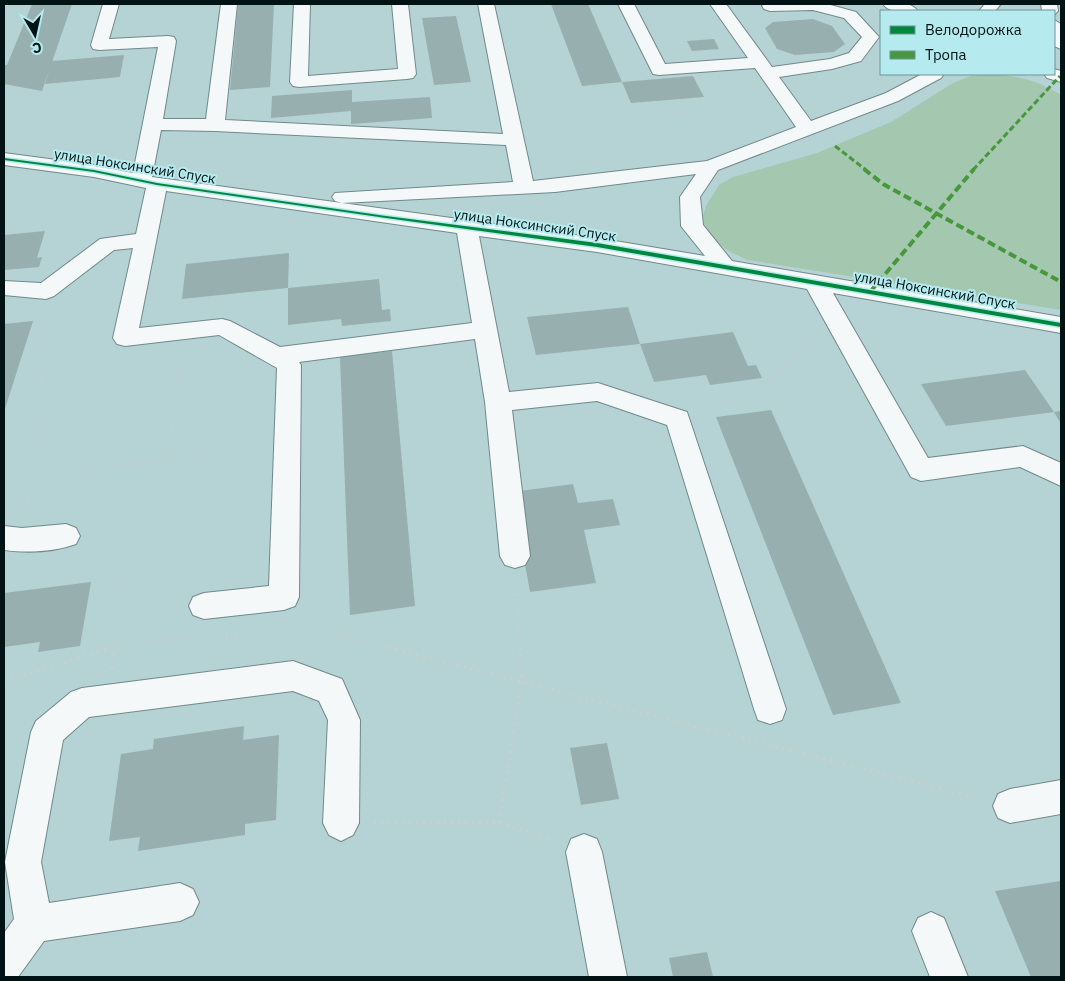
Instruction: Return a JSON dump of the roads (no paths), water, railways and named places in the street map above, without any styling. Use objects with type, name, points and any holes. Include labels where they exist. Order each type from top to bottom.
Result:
[{"type":"street","points":[[110,4],[99,45],[168,41],[153,124],[145,240],[125,338],[222,328],[278,356],[289,365],[284,597],[204,606]]},
{"type":"street","points":[[215,125],[229,4]]},
{"type":"street","points":[[302,4],[299,82],[408,74],[400,4]]},
{"type":"street","points":[[486,4],[524,188]]},
{"type":"street","points":[[626,4],[659,70],[832,64],[855,57],[870,37],[850,15],[813,5],[721,8]]},
{"type":"street","points":[[891,4],[907,10]]},
{"type":"street","points":[[721,8],[807,129]]},
{"type":"street","points":[[1055,28],[1061,44]]},
{"type":"street","name":"улица Ноксинский Спуск","points":[[228,193],[370,197],[555,186],[711,166],[892,97],[929,75]]},
{"type":"street","points":[[153,124],[215,125],[514,140]]},
{"type":"street","name":"улица Ноксинский Спуск","points":[[4,159],[94,171],[149,182],[597,245],[1061,325]]},
{"type":"street","points":[[711,166],[690,197],[692,226],[724,266]]},
{"type":"street","points":[[467,228],[498,402],[515,556]]},
{"type":"street","points":[[4,288],[46,291],[108,244],[145,240]]},
{"type":"street","points":[[815,282],[921,470],[1022,456],[1061,475]]},
{"type":"street","points":[[278,356],[485,329]]},
{"type":"street","points":[[498,402],[598,392],[678,419],[770,708]]},
{"type":"street","points":[[13,539],[66,536]]},
{"type":"street","points":[[34,924],[23,862],[48,732],[82,703],[293,676],[332,690],[344,720],[341,823]]},
{"type":"street","points":[[1010,806],[1061,797]]},
{"type":"street","points":[[584,852],[608,977]]},
{"type":"street","points":[[4,964],[34,924],[180,902]]},
{"type":"street","points":[[931,931],[949,977]]}]
